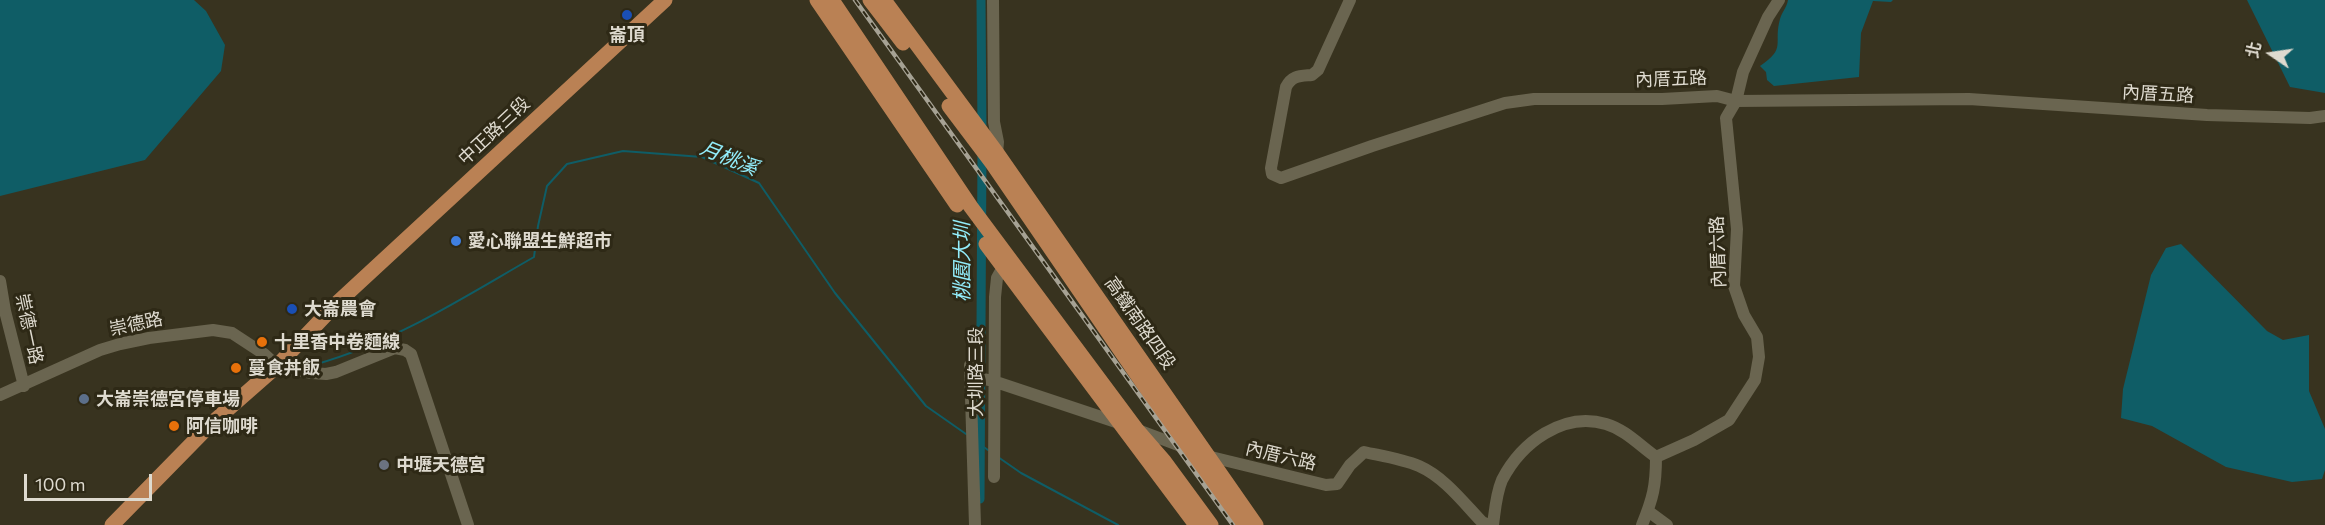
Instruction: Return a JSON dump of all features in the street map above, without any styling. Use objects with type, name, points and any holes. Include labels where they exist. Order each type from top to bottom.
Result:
[{"type":"main road","name":"中正路三段","points":[[111,525],[211,424],[277,366],[350,291],[665,0]]},
{"type":"main road","points":[[817,0],[1002,268],[1196,525]]},
{"type":"main road","points":[[832,0],[990,234],[1211,525]]},
{"type":"main road","points":[[870,0],[973,138],[993,154]]},
{"type":"main road","points":[[884,0],[974,121],[993,154]]},
{"type":"main road","name":"高鐵南路四段","points":[[993,154],[1117,347],[1240,525]]},
{"type":"main road","name":"高鐵南路四段","points":[[993,154],[1156,380],[1256,525]]},
{"type":"main road","points":[[1075,347],[1089,384]]},
{"type":"main road","points":[[1117,347],[1156,380]]},
{"type":"street","points":[[993,0],[994,122],[998,142],[993,154]]},
{"type":"street","name":"內厝五路","points":[[1350,0],[1318,70],[1312,75],[1297,76],[1290,80],[1286,87],[1271,168],[1272,174],[1281,178],[1505,103],[1534,99],[1662,99],[1717,96],[1736,101],[1969,99],[2208,115],[2310,118],[2325,116]]},
{"type":"street","name":"內厝六路","points":[[1656,457],[1694,440],[1729,420],[1755,380],[1759,357],[1757,337],[1744,315],[1734,286],[1737,229],[1726,118],[1736,101],[1743,72],[1768,17],[1779,0]]},
{"type":"street","name":"大圳路三段","points":[[994,477],[992,380],[994,297],[997,278],[1002,268]]},
{"type":"street","name":"崇德一路","points":[[0,281],[5,311],[24,386]]},
{"type":"street","name":"崇德路","points":[[0,395],[100,350],[149,338],[213,330],[232,333],[264,354],[277,366]]},
{"type":"street","points":[[277,366],[326,374],[395,348],[411,354],[468,525]]},
{"type":"street","name":"內厝六路","points":[[971,372],[1118,422],[1190,451],[1326,485],[1337,483],[1350,465],[1365,452],[1420,467],[1444,483],[1482,522],[1489,525]]},
{"type":"street","name":"大圳路三段","points":[[971,372],[975,525]]},
{"type":"street","points":[[1493,525],[1502,481],[1527,444],[1551,429],[1586,421],[1607,424],[1630,435],[1656,457],[1653,494],[1642,525]]},
{"type":"street","points":[[1648,511],[1667,525]]},
{"type":"water","points":[[0,0],[194,0],[206,11],[225,45],[221,71],[145,160],[0,196]]},
{"type":"water","points":[[1788,0],[1893,0],[1891,2],[1873,1],[1861,33],[1859,77],[1774,86],[1767,80],[1766,72],[1760,66],[1774,55],[1780,19]]},
{"type":"water","points":[[2247,0],[2325,0],[2325,93],[2290,87]]},
{"type":"water","points":[[2181,244],[2267,331],[2283,340],[2309,335],[2309,391],[2325,429],[2325,470],[2322,479],[2292,482],[2226,467],[2152,426],[2121,418],[2123,389],[2151,275],[2166,248]]},
{"type":"waterway","name":"桃園大圳","points":[[981,0],[982,133]]},
{"type":"waterway","name":"月桃溪","points":[[317,364],[346,355],[401,331],[534,257],[547,186],[567,164],[623,151],[702,157],[759,183],[835,293],[926,406],[966,434]]},
{"type":"waterway","name":"桃園大圳","points":[[980,499],[982,152]]},
{"type":"waterway","name":"月桃溪","points":[[978,443],[988,450]]},
{"type":"waterway","name":"月桃溪","points":[[998,457],[1021,473],[1118,525]]},
{"type":"railway","points":[[855,0],[1233,525]]},
{"type":"place","name":"崙頂","points":[[627,15]]},
{"type":"place","name":"愛心聯盟生鮮超市","points":[[456,241]]},
{"type":"place","name":"大崙農會","points":[[292,309]]},
{"type":"place","name":"十里香中卷麵線","points":[[262,342]]},
{"type":"place","name":"蔓食丼飯","points":[[236,368]]},
{"type":"place","name":"大崙崇德宮停車場","points":[[84,399]]},
{"type":"place","name":"阿信咖啡","points":[[174,426]]},
{"type":"place","name":"中壢天德宮","points":[[384,465]]}]
